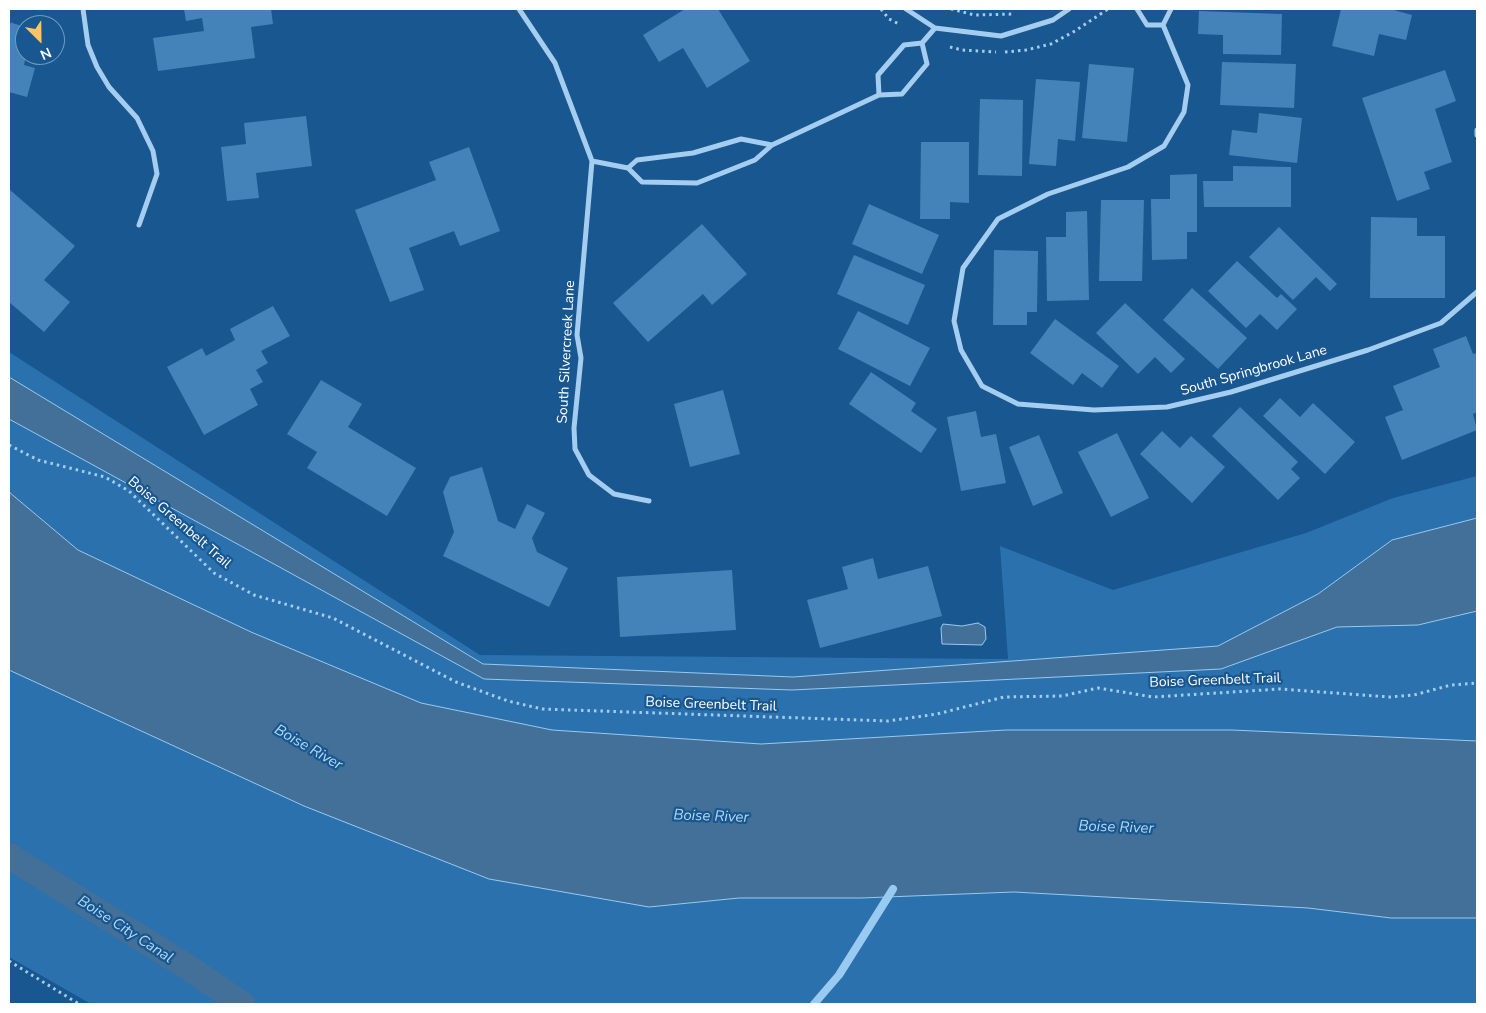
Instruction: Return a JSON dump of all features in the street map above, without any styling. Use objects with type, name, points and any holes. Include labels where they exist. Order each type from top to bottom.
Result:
[{"type":"street","points":[[83,9],[88,45],[97,67],[137,118],[153,151],[157,174],[139,225]]},
{"type":"street","name":"South Silvercreek Lane","points":[[518,9],[555,63],[592,161],[577,335],[581,358],[574,428],[575,449],[589,475],[614,494],[649,501]]},
{"type":"street","points":[[906,9],[935,28],[1002,36],[1053,20],[1069,9]]},
{"type":"street","points":[[1137,9],[1147,25],[1163,25],[1170,9]]},
{"type":"street","name":"South Springbrook Lane","points":[[1163,25],[1188,85],[1184,112],[1164,146],[1128,167],[1048,194],[998,219],[963,268],[954,321],[961,350],[982,386],[1018,404],[1094,410],[1167,407],[1231,392],[1368,350],[1441,323],[1477,292]]},
{"type":"street","points":[[879,95],[878,75],[904,45],[922,43],[935,28]]},
{"type":"street","points":[[592,161],[628,168],[642,182],[697,183],[755,160],[772,145],[879,95],[902,94],[927,64],[922,43]]},
{"type":"street","points":[[1477,130],[1477,135]]},
{"type":"street","points":[[628,168],[637,160],[693,153],[741,139],[772,145]]},
{"type":"path","points":[[952,9],[974,15],[1018,14]]},
{"type":"path","name":"Boise Greenbelt Trail","points":[[9,445],[38,460],[105,477],[129,491],[214,573],[254,595],[333,618],[456,682],[508,701],[542,709],[888,721],[938,714],[1004,697],[1062,696],[1098,688],[1153,697],[1280,689],[1390,697],[1414,695],[1451,685],[1477,683]]},
{"type":"path","points":[[9,961],[79,1004]]},
{"type":"shaded area","points":[[9,352],[480,655],[1008,659],[1000,546],[1113,590],[1306,533],[1393,498],[1477,476],[1477,518],[1392,540],[1318,594],[1218,646],[793,677],[483,664],[9,377]]},
{"type":"shaded area","points":[[9,419],[484,679],[792,690],[1221,669],[1337,627],[1418,625],[1477,611],[1477,741],[1232,730],[1006,730],[761,744],[552,730],[421,703],[251,632],[78,550],[9,492]]},
{"type":"shaded area","points":[[9,670],[304,806],[649,907],[739,898],[861,898],[1014,892],[1308,908],[1391,918],[1477,918],[1477,1004],[91,1004],[9,957]]},
{"type":"water","points":[[9,377],[483,664],[793,677],[1218,646],[1318,594],[1392,540],[1477,518],[1477,611],[1418,625],[1337,627],[1221,669],[792,690],[484,679],[9,419]]},
{"type":"water","name":"Boise River","points":[[9,492],[78,550],[251,632],[421,703],[552,730],[761,744],[1006,730],[1232,730],[1477,741],[1477,918],[1391,918],[1308,908],[1014,892],[861,898],[739,898],[649,907],[489,879],[304,806],[9,670]]},
{"type":"water","points":[[978,623],[985,627],[986,639],[982,645],[942,644],[941,628],[943,624],[962,626]]},
{"type":"building","points":[[184,9],[271,9],[273,24],[251,27],[255,58],[158,71],[153,38],[204,31],[202,18],[186,21]]},
{"type":"building","points":[[685,9],[718,9],[750,61],[707,88],[683,48],[659,62],[643,35]]},
{"type":"building","points":[[1341,9],[1390,9],[1412,15],[1406,40],[1379,34],[1374,56],[1332,46]]},
{"type":"building","points":[[1199,11],[1282,14],[1281,55],[1223,54],[1223,35],[1198,34]]},
{"type":"building","points":[[9,22],[15,24],[15,65],[35,68],[27,97],[9,92]]},
{"type":"building","points":[[1222,62],[1296,64],[1294,108],[1220,105]]},
{"type":"building","points":[[1089,64],[1134,68],[1127,142],[1082,138]]},
{"type":"building","points":[[1445,70],[1456,101],[1435,109],[1452,162],[1424,172],[1430,189],[1397,201],[1362,98]]},
{"type":"building","points":[[1036,79],[1080,82],[1075,141],[1058,139],[1056,166],[1029,164]]},
{"type":"building","points":[[980,99],[1023,100],[1022,176],[978,175]]},
{"type":"building","points":[[1259,113],[1302,118],[1297,163],[1229,155],[1232,130],[1257,133]]},
{"type":"building","points":[[306,116],[312,166],[256,173],[259,198],[227,201],[221,147],[246,144],[244,123]]},
{"type":"building","points":[[921,142],[969,142],[969,203],[950,202],[950,219],[920,219]]},
{"type":"building","points":[[469,147],[500,231],[460,246],[454,231],[409,248],[424,290],[390,302],[355,210],[436,180],[429,162]]},
{"type":"building","points":[[1233,166],[1291,167],[1291,207],[1204,207],[1203,181],[1233,181]]},
{"type":"building","points":[[1197,174],[1197,232],[1187,232],[1187,259],[1152,260],[1151,199],[1170,199],[1170,175]]},
{"type":"building","points":[[10,190],[75,246],[44,280],[70,302],[44,332],[9,302]]},
{"type":"building","points":[[1101,200],[1144,200],[1142,281],[1099,281]]},
{"type":"building","points":[[869,204],[939,235],[922,274],[852,244]]},
{"type":"building","points":[[1087,211],[1089,300],[1047,301],[1046,237],[1066,237],[1066,212]]},
{"type":"building","points":[[1371,217],[1417,218],[1417,236],[1445,236],[1445,298],[1370,298]]},
{"type":"building","points":[[702,224],[747,274],[712,305],[703,294],[648,342],[613,303]]},
{"type":"building","points":[[1279,227],[1337,284],[1330,291],[1316,277],[1293,300],[1249,257]]},
{"type":"building","points":[[994,250],[1038,251],[1037,312],[1027,312],[1027,325],[993,325]]},
{"type":"building","points":[[854,255],[925,285],[908,325],[837,294]]},
{"type":"building","points":[[1237,261],[1277,298],[1281,294],[1297,309],[1277,330],[1260,314],[1246,328],[1208,291]]},
{"type":"building","points":[[1192,288],[1247,338],[1218,369],[1163,320]]},
{"type":"building","points":[[1125,303],[1185,359],[1171,373],[1155,357],[1138,374],[1096,333]]},
{"type":"building","points":[[273,306],[290,336],[261,351],[268,363],[256,370],[263,382],[250,389],[258,405],[204,435],[167,367],[202,348],[206,356],[235,340],[230,329]]},
{"type":"building","points":[[858,311],[930,348],[910,386],[838,349]]},
{"type":"building","points":[[1055,319],[1119,366],[1102,388],[1082,373],[1073,385],[1030,353]]},
{"type":"building","points":[[1466,336],[1473,354],[1477,353],[1477,412],[1473,414],[1477,430],[1402,460],[1385,417],[1403,410],[1393,386],[1440,367],[1433,349]]},
{"type":"building","points":[[871,372],[916,403],[911,411],[937,429],[921,453],[849,404]]},
{"type":"building","points":[[321,380],[362,404],[348,427],[416,468],[387,516],[307,468],[317,452],[287,434]]},
{"type":"building","points":[[723,390],[740,454],[690,467],[674,404]]},
{"type":"building","points":[[1280,398],[1300,417],[1313,403],[1355,442],[1325,474],[1263,416]]},
{"type":"building","points":[[1240,407],[1298,462],[1291,469],[1300,478],[1278,500],[1212,436]]},
{"type":"building","points":[[976,411],[981,437],[996,434],[1006,483],[961,491],[947,417]]},
{"type":"building","points":[[1162,431],[1180,448],[1191,436],[1225,467],[1192,503],[1140,454]]},
{"type":"building","points":[[1117,433],[1149,498],[1111,517],[1078,452]]},
{"type":"building","points":[[1039,435],[1063,493],[1033,506],[1009,447]]},
{"type":"building","points":[[482,467],[498,521],[515,529],[527,504],[545,513],[532,538],[537,552],[568,568],[549,607],[443,556],[454,532],[443,492],[450,477]]},
{"type":"building","points":[[873,558],[878,579],[928,566],[942,616],[820,648],[807,600],[848,589],[842,567]]},
{"type":"building","points":[[732,570],[736,630],[620,637],[617,577]]},
{"type":"waterway","name":"Boise City Canal","points":[[9,856],[189,968],[242,1004]]},
{"type":"waterway","points":[[814,1004],[839,975],[893,889]]}]
